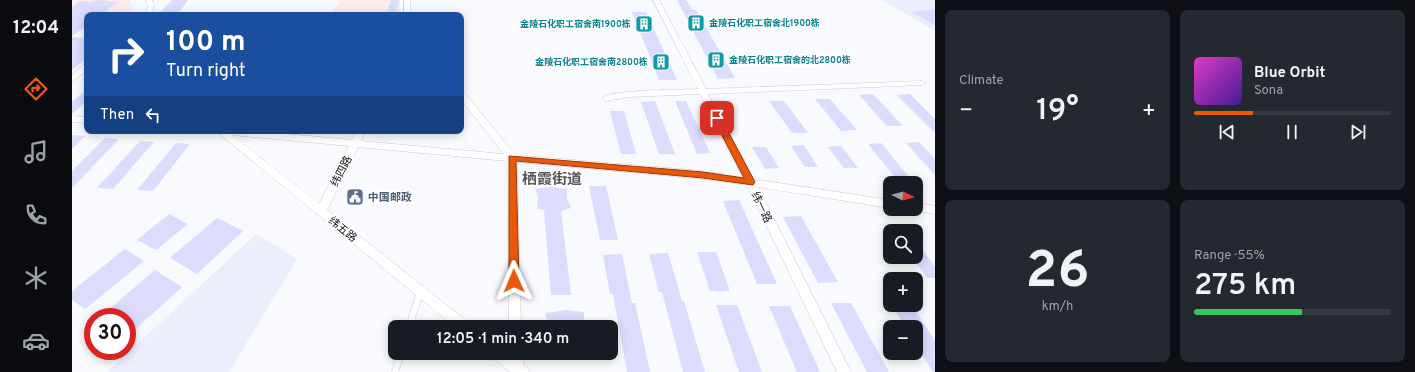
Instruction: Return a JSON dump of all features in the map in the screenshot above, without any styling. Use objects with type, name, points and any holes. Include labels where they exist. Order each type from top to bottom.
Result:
[{"type":"street","points":[[407,0],[407,12]]},
{"type":"street","name":"纬一路","points":[[656,0],[750,182],[844,372]]},
{"type":"street","points":[[143,12],[150,3]]},
{"type":"street","points":[[72,80],[84,69]]},
{"type":"street","points":[[606,98],[629,94],[922,83]]},
{"type":"street","points":[[464,98],[512,158],[515,320]]},
{"type":"street","points":[[72,119],[84,120]]},
{"type":"street","name":"纬五路","points":[[225,134],[456,320]]},
{"type":"street","points":[[254,134],[703,175],[883,203]]},
{"type":"street","name":"纬四路","points":[[321,211],[360,134]]},
{"type":"street","points":[[923,209],[935,210]]},
{"type":"street","points":[[506,360],[518,370]]},
{"type":"street","points":[[517,360],[518,370]]},
{"type":"lane","points":[[411,320],[420,291]]},
{"type":"lane","points":[[395,372],[399,360]]},
{"type":"shaded area","points":[[78,0],[129,0],[133,8],[128,12],[84,12],[84,30],[72,30],[72,4]]},
{"type":"shaded area","points":[[341,0],[400,0],[400,12],[333,12]]},
{"type":"shaded area","points":[[882,0],[935,0],[935,31]]},
{"type":"shaded area","points":[[256,234],[297,259],[229,372],[107,372],[120,360],[136,360],[136,345]]},
{"type":"building","points":[[97,0],[118,2],[104,12],[84,12],[84,27],[72,36],[72,8],[82,1],[91,2]]},
{"type":"building","points":[[172,0],[188,0],[179,12],[161,12]]},
{"type":"building","points":[[391,0],[399,0],[396,12],[387,12]]},
{"type":"building","points":[[677,0],[686,0],[693,10],[696,10],[735,78],[718,79]]},
{"type":"building","points":[[935,9],[935,25],[912,12]]},
{"type":"building","points":[[632,12],[646,12],[677,80],[659,80]]},
{"type":"building","points":[[72,37],[84,38],[84,60],[72,70]]},
{"type":"building","points":[[84,92],[84,104],[72,114],[72,102]]},
{"type":"building","points":[[873,94],[903,126],[887,126],[859,95]]},
{"type":"building","points":[[910,94],[935,119],[935,133],[897,95]]},
{"type":"building","points":[[815,99],[830,99],[857,130],[841,131]]},
{"type":"building","points":[[655,101],[675,154],[659,154],[641,102]]},
{"type":"building","points":[[675,101],[686,101],[710,153],[697,154]]},
{"type":"building","points":[[769,101],[784,101],[808,133],[792,133]]},
{"type":"building","points":[[610,111],[624,111],[636,154],[621,154]]},
{"type":"building","points":[[72,135],[85,136],[72,149]]},
{"type":"building","points":[[105,138],[119,139],[72,188],[72,171]]},
{"type":"building","points":[[140,141],[154,142],[113,189],[97,188]]},
{"type":"building","points":[[919,142],[935,159],[935,175],[906,143]]},
{"type":"building","points":[[176,143],[190,144],[153,191],[137,190]]},
{"type":"building","points":[[881,143],[909,176],[894,176],[868,144]]},
{"type":"building","points":[[804,145],[818,167],[805,167],[791,146]]},
{"type":"building","points":[[841,146],[858,168],[844,168],[828,147]]},
{"type":"building","points":[[752,147],[766,147],[779,168],[765,169]]},
{"type":"building","points":[[589,186],[606,186],[618,240],[600,240]]},
{"type":"building","points":[[552,187],[567,189],[567,198],[571,208],[561,211],[571,295],[551,295],[544,210],[537,209],[538,197],[535,189]]},
{"type":"building","points":[[739,200],[777,284],[757,284],[723,201]]},
{"type":"building","points":[[169,214],[188,224],[156,250],[137,240]]},
{"type":"building","points":[[801,216],[838,282],[818,283],[783,217]]},
{"type":"building","points":[[217,218],[243,231],[197,274],[170,258]]},
{"type":"building","points":[[125,249],[144,261],[86,308],[84,308],[72,300],[72,291]]},
{"type":"building","points":[[923,250],[935,267],[935,278],[927,278],[917,264],[923,264]]},
{"type":"building","points":[[697,252],[716,252],[730,291],[710,291]]},
{"type":"building","points":[[668,253],[705,372],[683,372],[662,292],[659,292],[649,254]]},
{"type":"building","points":[[622,254],[632,303],[635,303],[650,372],[627,372],[613,294],[610,294],[603,255]]},
{"type":"building","points":[[155,270],[182,287],[136,329],[136,308],[111,308]]},
{"type":"building","points":[[831,303],[851,303],[889,372],[867,372]]},
{"type":"building","points":[[716,305],[737,305],[762,372],[739,372]]},
{"type":"building","points":[[769,306],[790,306],[820,372],[797,372]]},
{"type":"building","points":[[566,310],[584,312],[584,320],[547,320],[545,313]]},
{"type":"building","points":[[896,312],[916,312],[922,320],[901,320]]},
{"type":"building","points":[[923,322],[935,341],[935,372],[933,372],[923,356]]},
{"type":"place","name":"金陵石化职工宿舍北1900栋","points":[[696,23]]},
{"type":"place","name":"金陵石化职工宿舍南1900栋","points":[[644,24]]},
{"type":"place","name":"金陵石化职工宿舍的北2800栋","points":[[716,60]]},
{"type":"place","name":"金陵石化职工宿舍南2800栋","points":[[661,62]]},
{"type":"place","name":"中国邮政","points":[[355,197]]},
{"type":"district","name":"栖霞街道","points":[[552,179]]},
{"type":"route","points":[[514,281],[512,158],[703,175],[750,182],[717,118]]}]
